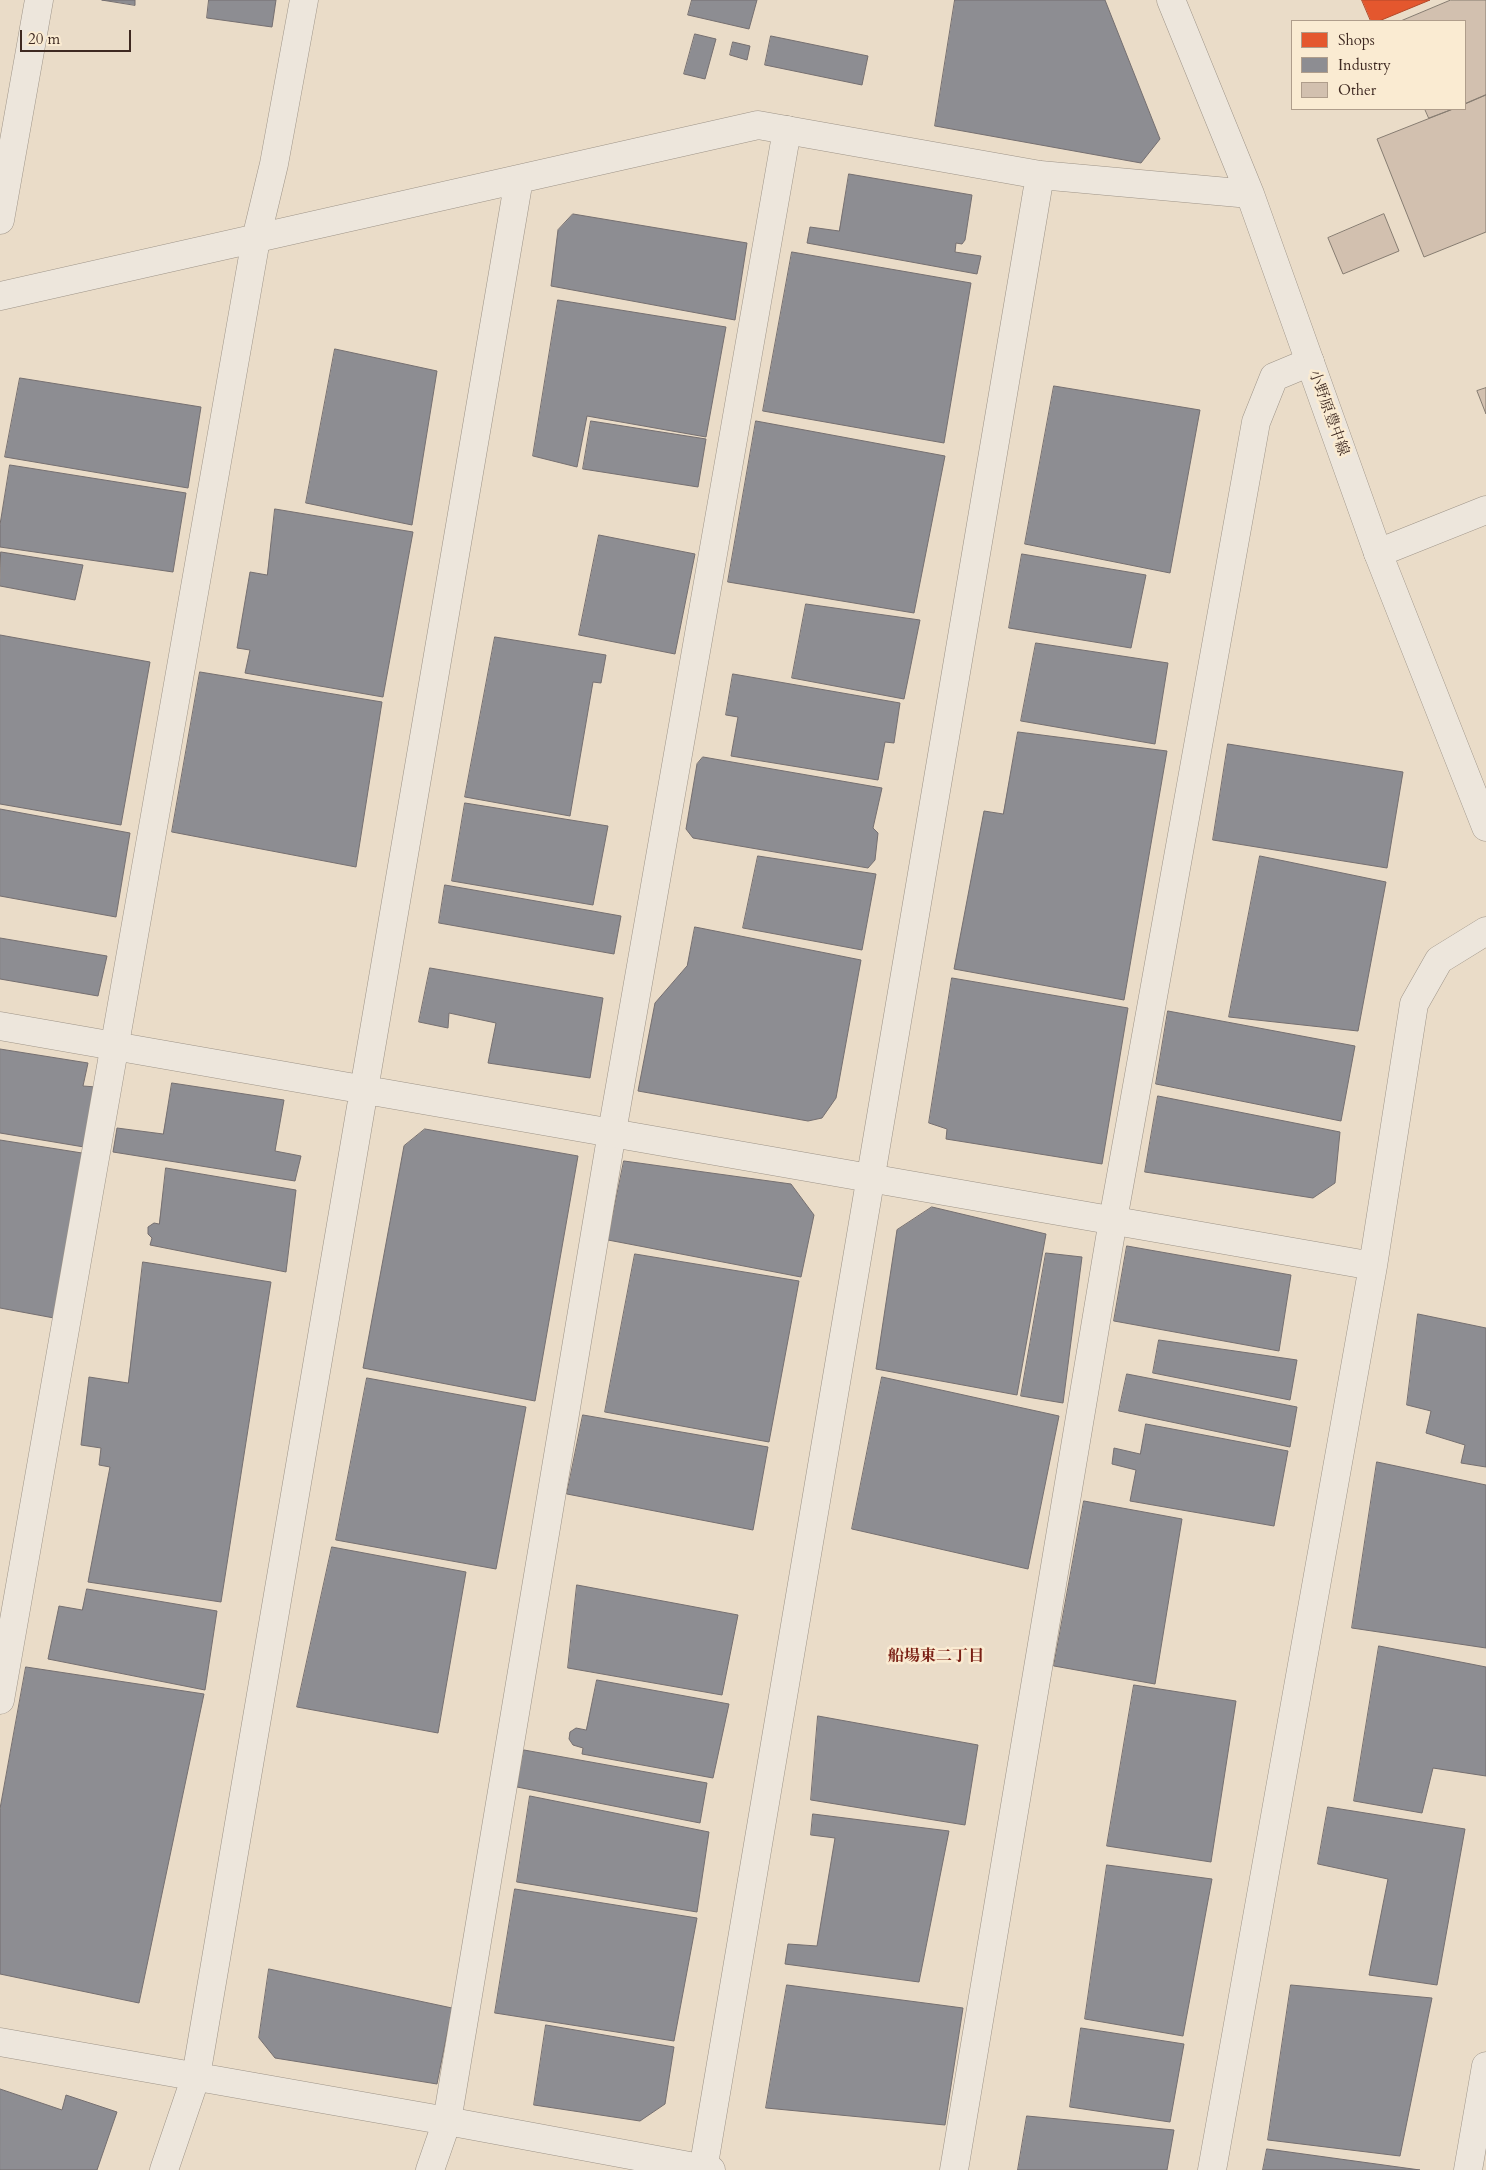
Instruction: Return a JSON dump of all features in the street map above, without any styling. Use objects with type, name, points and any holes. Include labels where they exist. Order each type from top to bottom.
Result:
[{"type":"street","points":[[0,220],[39,0]]},
{"type":"street","points":[[0,1700],[256,239],[274,164],[304,0]]},
{"type":"street","name":"小野原豊中線","points":[[1171,0],[1250,194],[1378,553],[1486,827]]},
{"type":"street","points":[[0,296],[758,125],[1040,175],[1250,194]]},
{"type":"street","points":[[430,2170],[447,2121],[612,1132],[787,130]]},
{"type":"street","points":[[0,2042],[706,2169],[870,1178],[1040,175]]},
{"type":"street","points":[[164,2170],[196,2076],[519,179]]},
{"type":"street","points":[[954,2170],[1113,1220],[1256,422],[1274,377],[1310,362]]},
{"type":"street","points":[[1378,553],[1486,510]]},
{"type":"street","points":[[1212,2170],[1373,1266],[1414,1004],[1439,960],[1486,931]]},
{"type":"street","points":[[0,1026],[1373,1266]]},
{"type":"street","points":[[1468,2170],[1486,2066]]},
{"type":"building: Shops","points":[[1362,0],[1430,0],[1381,20],[1371,20]]},
{"type":"building: Industry","points":[[102,0],[135,0],[135,5]]},
{"type":"building: Industry","points":[[209,0],[276,0],[272,27],[207,18]]},
{"type":"building: Industry","points":[[692,0],[757,0],[749,29],[688,15]]},
{"type":"building: Industry","points":[[955,0],[1105,0],[1160,139],[1141,163],[935,126]]},
{"type":"building: Industry","points":[[695,34],[716,39],[705,79],[684,74]]},
{"type":"building: Industry","points":[[771,36],[868,56],[862,85],[765,65]]},
{"type":"building: Industry","points":[[733,42],[750,46],[747,60],[730,55]]},
{"type":"building: Industry","points":[[849,174],[972,195],[965,240],[962,244],[956,243],[955,252],[981,256],[977,274],[807,243],[810,227],[839,231]]},
{"type":"building: Industry","points":[[573,214],[747,243],[735,320],[551,286],[558,230]]},
{"type":"building: Industry","points":[[792,252],[971,283],[944,443],[763,411]]},
{"type":"building: Industry","points":[[558,300],[726,327],[706,437],[587,416],[577,467],[533,456]]},
{"type":"building: Industry","points":[[335,349],[437,371],[412,525],[306,503]]},
{"type":"building: Industry","points":[[20,378],[201,407],[188,488],[5,457]]},
{"type":"building: Industry","points":[[1054,386],[1200,410],[1170,573],[1025,544]]},
{"type":"building: Industry","points":[[591,421],[706,439],[698,487],[583,469]]},
{"type":"building: Industry","points":[[756,421],[945,456],[914,613],[728,582]]},
{"type":"building: Industry","points":[[10,465],[186,493],[173,572],[0,547],[0,525]]},
{"type":"building: Industry","points":[[275,509],[413,532],[383,697],[245,673],[250,650],[237,648],[250,572],[267,575]]},
{"type":"building: Industry","points":[[599,535],[695,554],[675,654],[579,635]]},
{"type":"building: Industry","points":[[1,552],[83,565],[75,600],[0,586]]},
{"type":"building: Industry","points":[[1022,554],[1146,575],[1131,648],[1009,628]]},
{"type":"building: Industry","points":[[806,604],[920,620],[904,699],[792,678]]},
{"type":"building: Industry","points":[[0,635],[150,662],[121,825],[0,804]]},
{"type":"building: Industry","points":[[495,637],[606,655],[601,683],[593,682],[570,816],[465,797]]},
{"type":"building: Industry","points":[[1036,643],[1168,663],[1155,744],[1021,721]]},
{"type":"building: Industry","points":[[200,672],[382,702],[356,867],[172,832]]},
{"type":"building: Industry","points":[[733,674],[900,703],[894,743],[885,742],[878,780],[731,756],[738,717],[726,715]]},
{"type":"building: Industry","points":[[1018,732],[1167,751],[1124,1000],[954,969],[984,811],[1003,814]]},
{"type":"building: Industry","points":[[1228,744],[1403,772],[1387,868],[1213,840]]},
{"type":"building: Industry","points":[[703,757],[882,788],[873,828],[878,833],[875,860],[868,868],[693,838],[686,829],[697,764]]},
{"type":"building: Industry","points":[[465,803],[608,826],[593,905],[452,881]]},
{"type":"building: Industry","points":[[0,809],[130,833],[116,917],[0,896]]},
{"type":"building: Industry","points":[[758,856],[876,874],[862,950],[743,928]]},
{"type":"building: Industry","points":[[1260,856],[1386,882],[1358,1031],[1229,1017]]},
{"type":"building: Industry","points":[[445,885],[621,916],[614,954],[439,923]]},
{"type":"building: Industry","points":[[695,927],[861,960],[836,1098],[822,1118],[808,1121],[638,1091],[655,1003],[687,966]]},
{"type":"building: Industry","points":[[0,938],[107,956],[98,996],[0,979]]},
{"type":"building: Industry","points":[[430,968],[603,998],[590,1078],[488,1063],[496,1023],[449,1013],[448,1028],[419,1022]]},
{"type":"building: Industry","points":[[952,978],[1128,1008],[1102,1164],[946,1139],[947,1129],[929,1123]]},
{"type":"building: Industry","points":[[1168,1011],[1355,1046],[1341,1121],[1156,1084]]},
{"type":"building: Industry","points":[[0,1049],[88,1063],[83,1086],[96,1087],[84,1147],[0,1133]]},
{"type":"building: Industry","points":[[172,1083],[284,1100],[275,1151],[301,1156],[295,1181],[113,1152],[117,1128],[163,1134]]},
{"type":"building: Industry","points":[[1158,1096],[1340,1132],[1335,1183],[1313,1198],[1145,1172]]},
{"type":"building: Industry","points":[[425,1129],[578,1156],[535,1401],[363,1368],[404,1146]]},
{"type":"building: Industry","points":[[0,1140],[82,1153],[54,1318],[0,1308]]},
{"type":"building: Industry","points":[[624,1161],[791,1184],[814,1215],[801,1277],[608,1240]]},
{"type":"building: Industry","points":[[166,1168],[296,1190],[286,1272],[150,1245],[152,1238],[148,1234],[148,1227],[154,1223],[159,1224]]},
{"type":"building: Industry","points":[[932,1207],[1046,1234],[1017,1395],[876,1369],[897,1230]]},
{"type":"building: Industry","points":[[1127,1246],[1291,1275],[1279,1351],[1114,1321]]},
{"type":"building: Industry","points":[[1046,1253],[1082,1257],[1063,1403],[1021,1396]]},
{"type":"building: Industry","points":[[635,1254],[799,1281],[769,1442],[605,1412]]},
{"type":"building: Industry","points":[[143,1262],[271,1282],[221,1602],[88,1582],[110,1467],[99,1465],[101,1448],[81,1445],[89,1377],[128,1383]]},
{"type":"building: Industry","points":[[1418,1314],[1486,1328],[1486,1467],[1461,1463],[1465,1445],[1426,1433],[1431,1411],[1407,1405]]},
{"type":"building: Industry","points":[[1159,1340],[1297,1360],[1290,1400],[1153,1373]]},
{"type":"building: Industry","points":[[1127,1374],[1297,1407],[1290,1447],[1119,1411]]},
{"type":"building: Industry","points":[[882,1377],[1059,1416],[1028,1569],[852,1529]]},
{"type":"building: Industry","points":[[367,1378],[526,1407],[496,1569],[336,1540]]},
{"type":"building: Industry","points":[[583,1415],[768,1447],[753,1530],[567,1494]]},
{"type":"building: Industry","points":[[1146,1424],[1288,1451],[1274,1526],[1130,1501],[1136,1470],[1112,1464],[1114,1448],[1140,1454]]},
{"type":"building: Industry","points":[[1377,1462],[1486,1485],[1486,1648],[1352,1628]]},
{"type":"building: Industry","points":[[1084,1501],[1182,1519],[1155,1684],[1054,1666]]},
{"type":"building: Industry","points":[[332,1547],[466,1572],[438,1733],[297,1707]]},
{"type":"building: Industry","points":[[577,1585],[738,1615],[722,1695],[568,1668]]},
{"type":"building: Industry","points":[[87,1589],[217,1611],[205,1690],[48,1659],[59,1606],[82,1610]]},
{"type":"building: Industry","points":[[1379,1646],[1486,1667],[1486,1776],[1433,1768],[1422,1813],[1354,1801]]},
{"type":"building: Industry","points":[[26,1667],[204,1694],[139,2003],[0,1974],[0,1809]]},
{"type":"building: Industry","points":[[597,1680],[729,1704],[713,1778],[582,1754],[583,1748],[573,1745],[569,1739],[570,1732],[576,1728],[586,1730]]},
{"type":"building: Industry","points":[[1134,1685],[1236,1701],[1211,1862],[1107,1846]]},
{"type":"building: Industry","points":[[818,1716],[978,1745],[965,1825],[811,1800]]},
{"type":"building: Industry","points":[[524,1750],[707,1783],[700,1823],[517,1787]]},
{"type":"building: Industry","points":[[530,1796],[709,1832],[697,1912],[517,1882]]},
{"type":"building: Industry","points":[[1328,1807],[1465,1829],[1437,1985],[1369,1975],[1388,1879],[1318,1864]]},
{"type":"building: Industry","points":[[813,1814],[949,1831],[919,1982],[785,1964],[788,1944],[817,1946],[835,1838],[811,1835]]},
{"type":"building: Industry","points":[[1107,1865],[1212,1879],[1183,2036],[1085,2019]]},
{"type":"building: Industry","points":[[515,1889],[697,1918],[674,2041],[495,2013]]},
{"type":"building: Industry","points":[[269,1969],[452,2008],[437,2084],[275,2058],[259,2038]]},
{"type":"building: Industry","points":[[787,1985],[963,2008],[945,2125],[766,2108]]},
{"type":"building: Industry","points":[[1291,1985],[1432,1998],[1400,2156],[1268,2140]]},
{"type":"building: Industry","points":[[546,2025],[674,2047],[665,2104],[640,2121],[534,2105]]},
{"type":"building: Industry","points":[[1081,2028],[1184,2044],[1170,2122],[1070,2107]]},
{"type":"building: Industry","points":[[0,2089],[62,2110],[66,2095],[117,2112],[97,2170],[0,2170]]},
{"type":"building: Industry","points":[[1027,2116],[1174,2130],[1167,2170],[1018,2170]]},
{"type":"building: Industry","points":[[1267,2149],[1420,2170],[1263,2170]]},
{"type":"building: Other","points":[[1451,0],[1486,0],[1486,95],[1466,104],[1466,20],[1403,20]]},
{"type":"building: Other","points":[[1486,95],[1486,232],[1424,257],[1377,139],[1450,110],[1466,110],[1466,104]]},
{"type":"building: Other","points":[[1425,110],[1450,110],[1429,118]]},
{"type":"building: Other","points":[[1384,214],[1399,251],[1343,274],[1328,238]]},
{"type":"building: Other","points":[[1486,388],[1486,414],[1477,391]]},
{"type":"district","name":"船場東二丁目","points":[[936,1657]]}]
